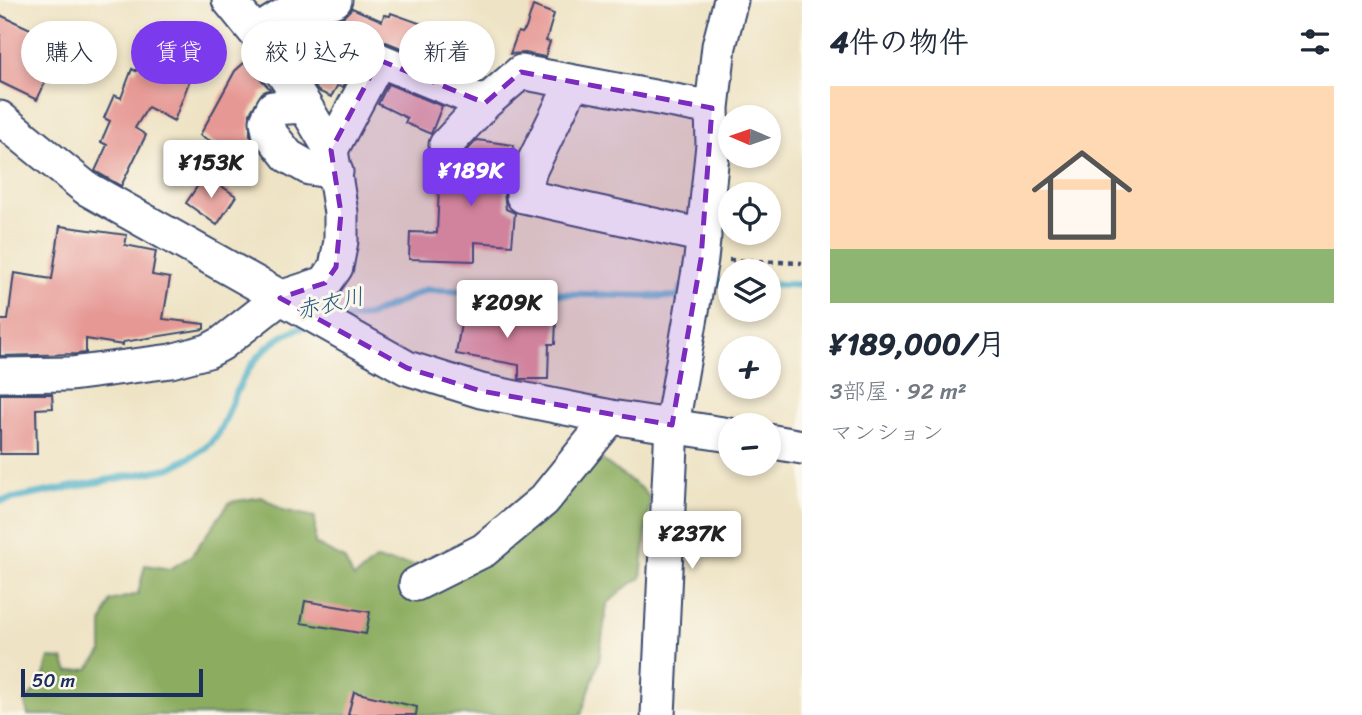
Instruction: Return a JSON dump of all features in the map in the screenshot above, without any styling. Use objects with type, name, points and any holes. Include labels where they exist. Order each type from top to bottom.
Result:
[{"type":"street","points":[[229,0],[246,21]]},
{"type":"street","points":[[275,21],[289,12],[335,0]]},
{"type":"street","points":[[658,715],[672,425],[702,248],[713,145],[712,108],[719,46],[731,0]]},
{"type":"street","points":[[305,106],[273,108],[267,121],[269,132],[288,156],[309,168],[333,161],[379,60],[485,103]]},
{"type":"street","points":[[446,145],[485,103],[520,72],[712,108]]},
{"type":"street","points":[[573,82],[530,170],[523,197],[702,248]]},
{"type":"street","points":[[0,375],[71,374],[171,361],[208,351],[280,298],[325,283],[336,267],[341,241],[341,214],[333,161],[305,106],[290,84]]},
{"type":"street","points":[[0,118],[86,188],[407,368],[481,391],[611,417],[718,433]]},
{"type":"street","points":[[416,584],[484,550],[534,509],[611,417]]},
{"type":"street","points":[[781,443],[802,447]]},
{"type":"path","points":[[702,248],[802,263]]},
{"type":"highlighted area","points":[[379,60],[485,103],[521,72],[712,108],[701,259],[672,425],[481,391],[407,368],[280,298],[325,283],[336,267],[341,213],[331,150]]},
{"type":"green space","points":[[598,457],[642,489],[650,498],[641,578],[627,586],[607,604],[599,661],[581,715],[28,715],[25,702],[42,682],[49,658],[63,659],[68,672],[88,669],[102,652],[102,624],[110,601],[138,594],[145,565],[170,569],[191,556],[230,502],[262,497],[283,510],[315,517],[315,544],[344,559],[354,578],[375,560],[428,567]]},
{"type":"building","points":[[533,6],[554,14],[546,41],[550,42],[545,57],[525,53],[510,54],[518,32],[522,33],[526,28]]},
{"type":"building","points":[[352,8],[382,21],[333,21],[342,18]]},
{"type":"building","points":[[391,13],[413,21],[399,21],[399,47],[386,42],[385,21],[382,21],[384,15],[390,16]]},
{"type":"building","points":[[0,15],[21,25],[21,84],[44,84],[37,100],[0,82]]},
{"type":"building","points":[[241,66],[241,84],[265,84],[270,89],[262,93],[250,113],[250,135],[258,149],[250,163],[200,135],[235,71]]},
{"type":"building","points":[[131,72],[131,84],[188,84],[174,121],[148,107],[135,128],[146,135],[121,186],[95,171],[107,145],[101,142],[110,121],[104,118],[114,95],[121,98]]},
{"type":"building","points":[[313,84],[345,84],[343,87],[337,86],[331,97],[318,91]]},
{"type":"building","points":[[388,84],[442,106],[431,134],[405,123],[407,118],[378,104]]},
{"type":"building","points":[[477,140],[514,145],[504,192],[506,209],[515,213],[512,245],[475,242],[475,261],[409,259],[410,232],[437,233],[439,186],[447,186],[447,174],[476,174],[460,158]]},
{"type":"building","points":[[205,175],[236,196],[217,225],[186,203]]},
{"type":"building","points":[[60,226],[127,235],[125,245],[156,251],[152,275],[170,278],[163,319],[204,324],[204,329],[123,342],[123,345],[86,339],[86,353],[0,356],[0,320],[8,320],[14,273],[52,279]]},
{"type":"building","points":[[464,305],[508,313],[507,318],[556,320],[555,344],[549,344],[548,379],[519,379],[519,365],[456,354]]},
{"type":"building","points":[[0,394],[52,394],[53,408],[36,409],[37,454],[0,454]]},
{"type":"building","points":[[305,601],[370,612],[366,634],[301,623]]},
{"type":"building","points":[[354,692],[417,707],[416,715],[348,715]]},
{"type":"waterway","name":"赤衣川","points":[[708,283],[718,283]]},
{"type":"waterway","name":"赤衣川","points":[[781,284],[802,285]]},
{"type":"waterway","name":"赤衣川","points":[[345,320],[371,315],[425,290],[678,297],[682,288]]},
{"type":"waterway","name":"赤衣川","points":[[0,501],[170,468],[194,455],[211,443],[218,433],[241,382],[264,350],[285,335],[309,326]]}]
